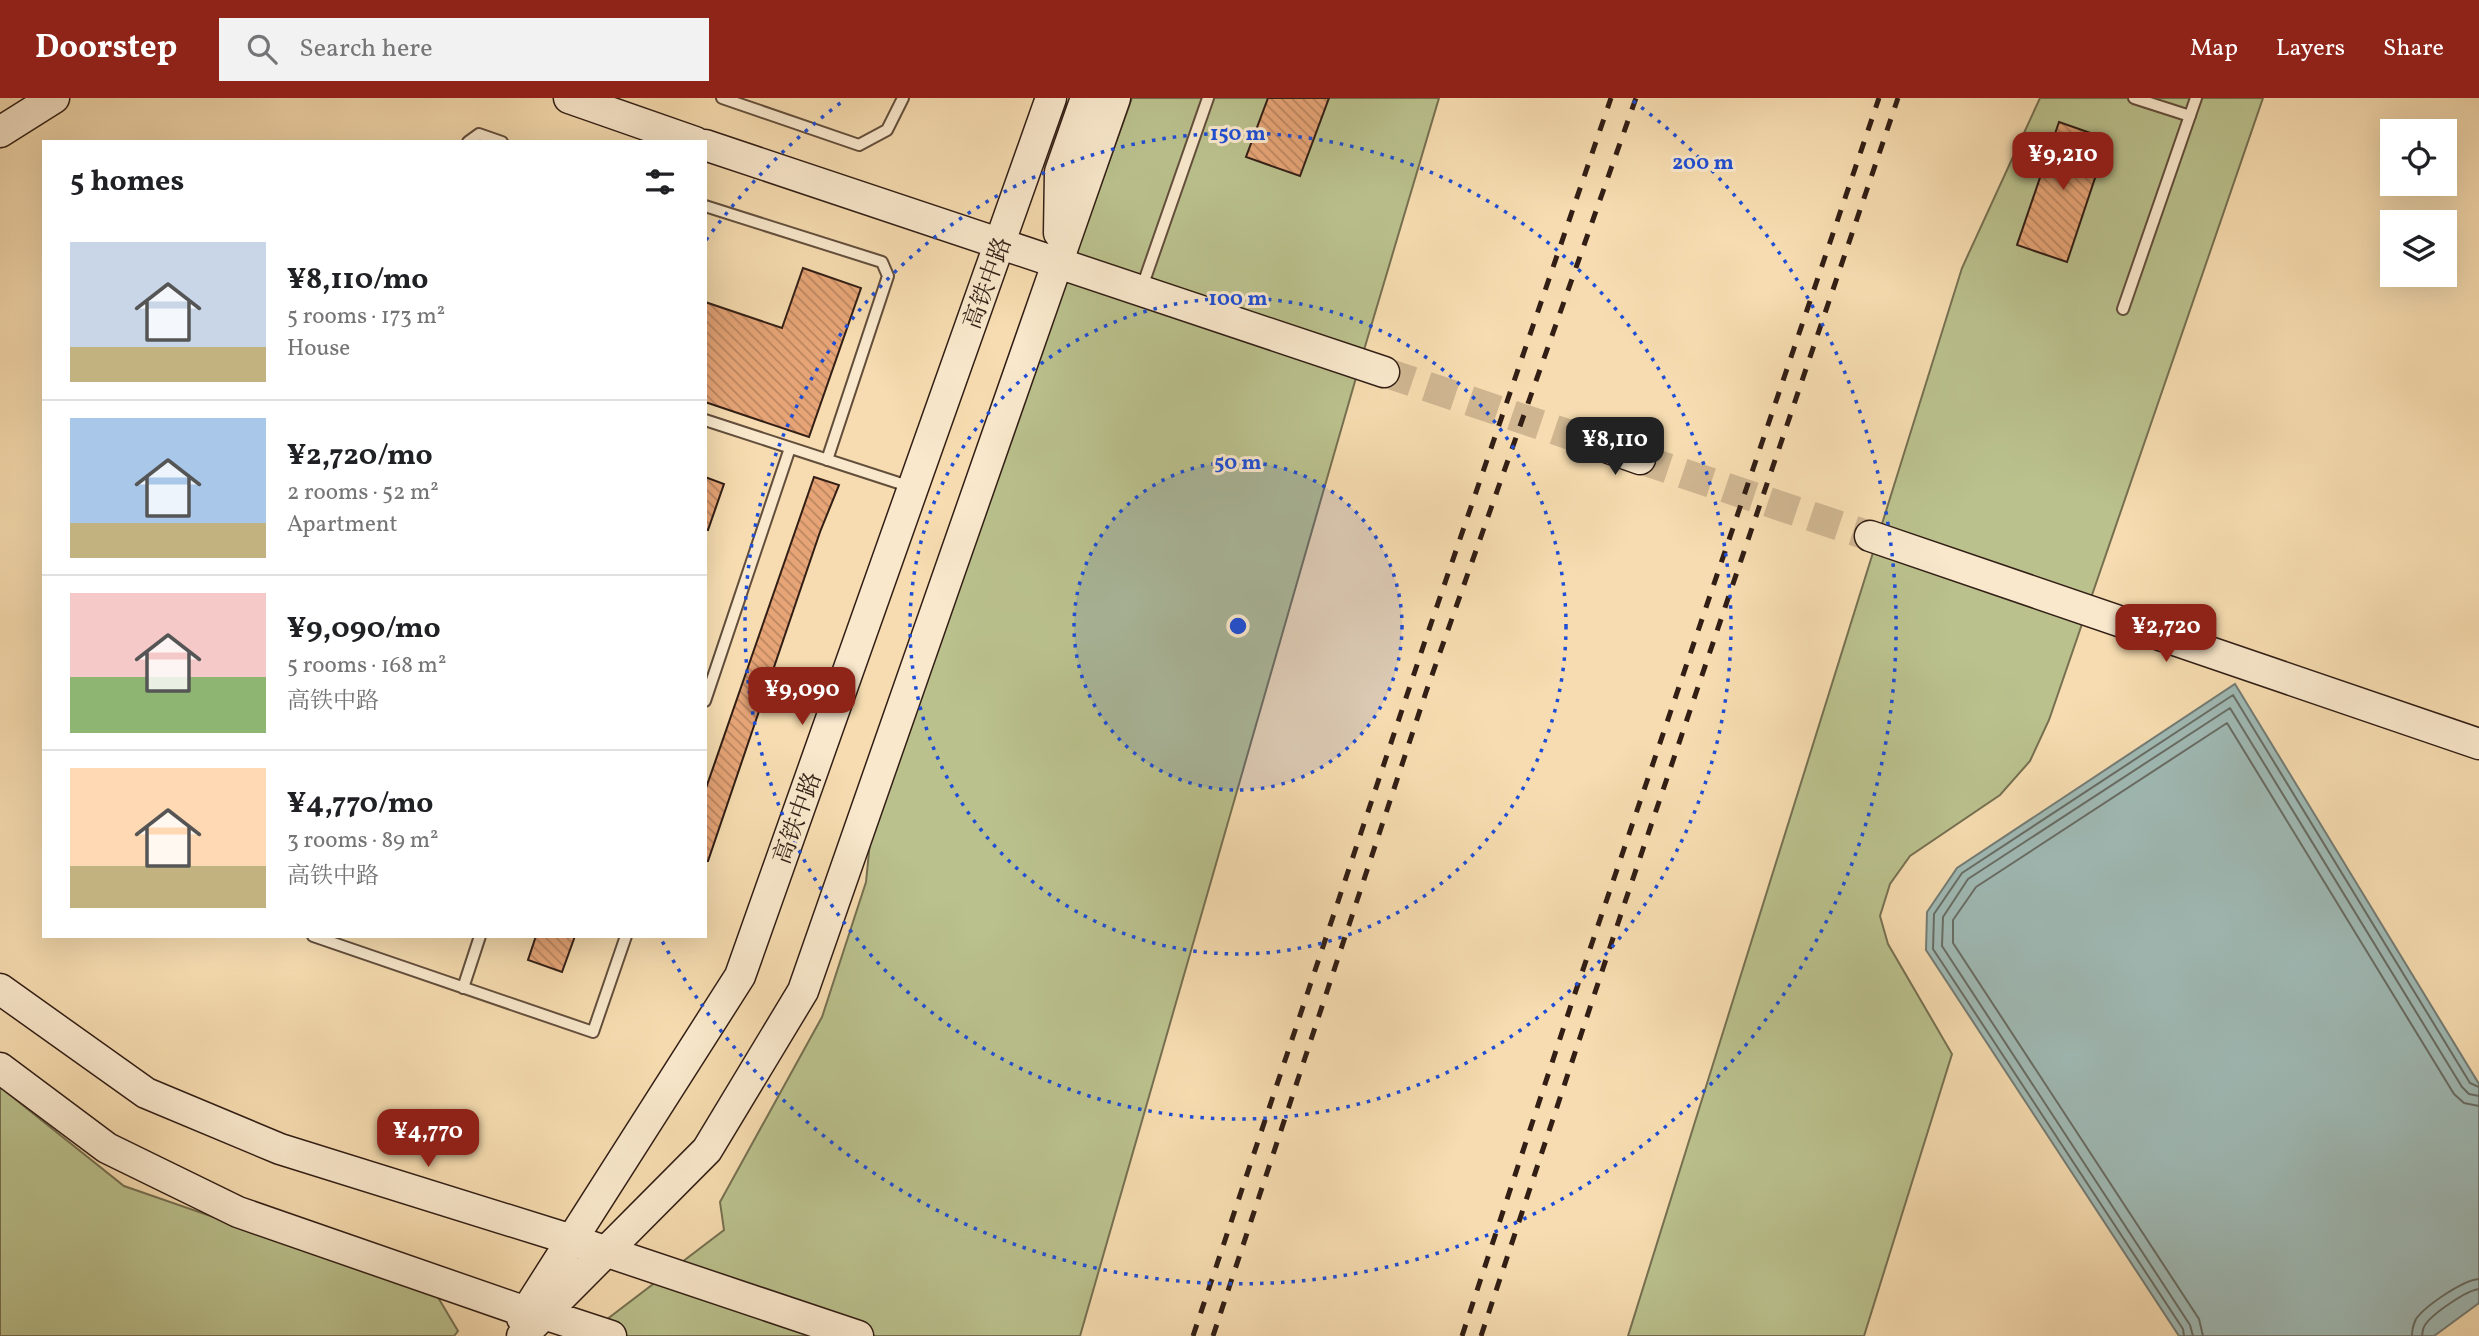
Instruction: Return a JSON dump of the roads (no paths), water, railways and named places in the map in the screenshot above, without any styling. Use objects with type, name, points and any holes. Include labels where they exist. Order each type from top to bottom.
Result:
[{"type":"street","points":[[0,132],[44,105],[66,98]]},
{"type":"street","points":[[569,98],[689,140]]},
{"type":"street","name":"高铁中路","points":[[526,1324],[572,1240],[740,976],[1051,98]]},
{"type":"street","points":[[1058,261],[1060,172],[1086,98]]},
{"type":"street","points":[[526,1324],[606,1252],[707,1150],[803,991],[1115,98]]},
{"type":"street","points":[[707,146],[1000,246],[1058,261],[1384,372]]},
{"type":"street","points":[[1606,447],[1640,459]]},
{"type":"street","points":[[1870,536],[2479,744]]},
{"type":"street","points":[[0,989],[146,1093],[280,1149],[572,1240],[858,1336]]},
{"type":"street","points":[[0,1068],[107,1147],[238,1212],[526,1324],[611,1336]]},
{"type":"lane","points":[[722,98],[859,145],[887,130],[903,98]]},
{"type":"lane","points":[[1141,290],[1208,98]]},
{"type":"lane","points":[[2134,98],[2190,116]]},
{"type":"lane","points":[[2123,309],[2196,98]]},
{"type":"lane","points":[[471,140],[479,134],[496,140]]},
{"type":"lane","points":[[707,207],[882,262],[888,276],[827,460]]},
{"type":"lane","points":[[707,421],[914,488]]},
{"type":"lane","points":[[707,695],[790,448]]},
{"type":"lane","points":[[463,988],[479,938]]},
{"type":"lane","points":[[331,939],[593,1032],[625,938]]},
{"type":"water","points":[[2235,684],[2479,1084],[2479,1303],[2434,1336],[2179,1336],[1926,950],[1927,912],[1957,868]]},
{"type":"tunnel","points":[[1384,372],[1606,447]]},
{"type":"tunnel","points":[[1640,459],[1870,536]]},
{"type":"railway","points":[[1193,1336],[1424,644],[1611,98]]},
{"type":"railway","points":[[1213,1336],[1426,692],[1636,98]]},
{"type":"railway","points":[[1462,1336],[1573,999],[1879,98]]},
{"type":"railway","points":[[1481,1336],[1898,98]]}]
